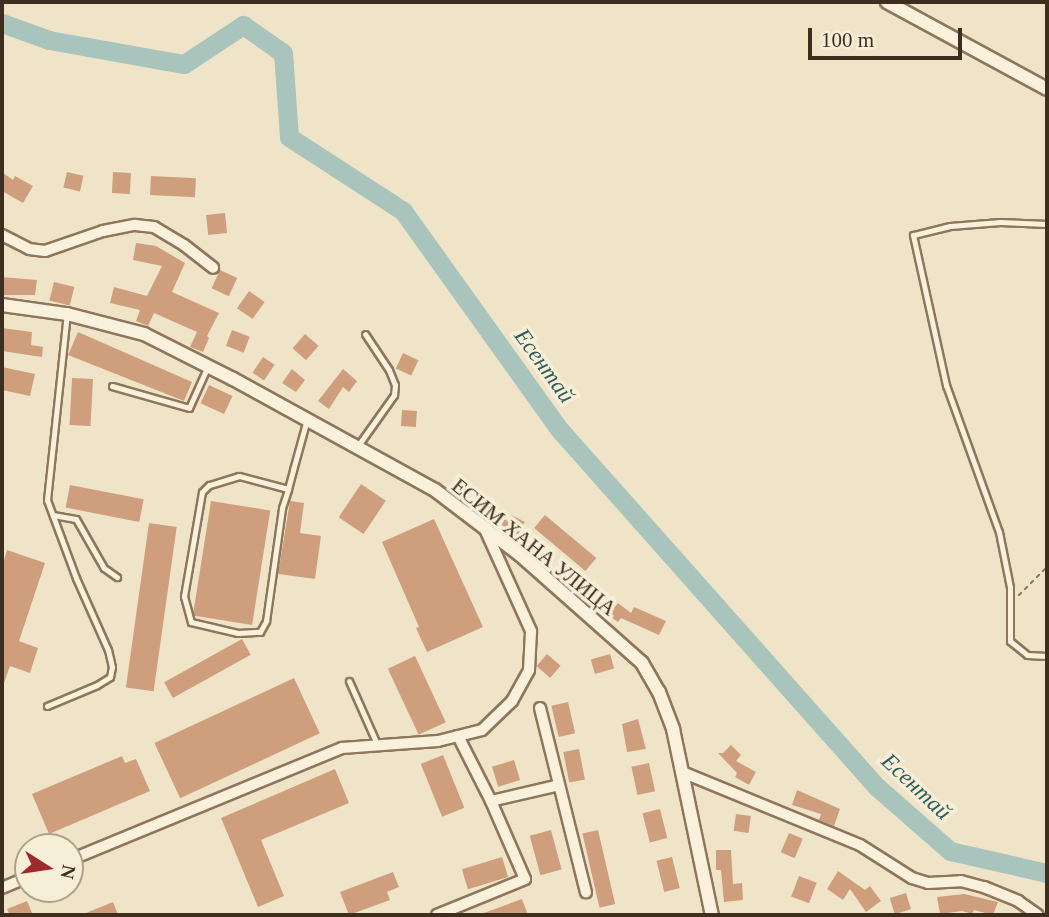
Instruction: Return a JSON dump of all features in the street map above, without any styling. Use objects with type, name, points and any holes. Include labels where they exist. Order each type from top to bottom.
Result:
[{"type":"street","points":[[887,2],[1047,89]]},
{"type":"street","points":[[2,235],[29,249],[45,251],[103,231],[135,225],[154,227],[184,245],[212,268]]},
{"type":"street","name":"ЕСИМ ХАНА УЛИЦА","points":[[2,305],[67,314],[144,334],[435,490],[483,526],[642,663],[659,692],[673,729],[712,915]]},
{"type":"street","points":[[84,854],[342,748],[438,741],[482,730],[512,701],[529,670],[531,631],[483,526]]},
{"type":"street","points":[[540,708],[586,892]]},
{"type":"street","points":[[437,915],[525,878],[491,801],[458,736]]},
{"type":"street","points":[[682,772],[860,845],[912,878],[928,883],[961,881],[984,887],[1018,901],[1038,915]]},
{"type":"street","points":[[491,801],[559,785]]},
{"type":"lane","points":[[1047,224],[1000,222],[950,226],[913,235],[946,385],[999,532],[1010,587],[1010,641],[1027,655],[1047,656]]},
{"type":"lane","points":[[47,706],[97,685],[110,677],[112,667],[108,650],[76,578],[47,500],[67,314]]},
{"type":"lane","points":[[357,447],[394,395],[395,385],[365,334]]},
{"type":"lane","points":[[112,386],[189,408],[208,366]]},
{"type":"lane","points":[[288,489],[239,476],[209,485],[202,492],[184,596],[191,622],[238,633],[260,632],[268,613],[277,538],[307,419]]},
{"type":"lane","points":[[53,515],[76,519],[104,568],[117,577]]},
{"type":"lane","points":[[349,681],[378,746]]},
{"type":"path","points":[[1011,611],[1017,597],[1047,567]]},
{"type":"building","points":[[2,172],[13,180],[15,176],[33,186],[23,203],[2,191]]},
{"type":"building","points":[[67,172],[84,176],[80,191],[63,188]]},
{"type":"building","points":[[113,172],[131,173],[130,194],[112,193]]},
{"type":"building","points":[[151,176],[196,178],[195,197],[150,195]]},
{"type":"building","points":[[225,213],[227,233],[208,235],[206,215]]},
{"type":"building","points":[[136,243],[156,246],[185,263],[172,292],[219,313],[207,336],[209,338],[203,352],[190,347],[197,332],[154,313],[148,326],[136,321],[140,310],[110,303],[114,287],[147,296],[162,266],[133,260]]},
{"type":"building","points":[[220,270],[237,278],[229,296],[212,288]]},
{"type":"building","points":[[2,277],[37,280],[35,295],[2,295]]},
{"type":"building","points":[[54,282],[74,287],[70,306],[49,300]]},
{"type":"building","points":[[249,291],[265,302],[253,319],[237,308]]},
{"type":"building","points":[[2,328],[32,332],[31,345],[43,347],[42,357],[2,351]]},
{"type":"building","points":[[232,330],[250,337],[244,353],[226,346]]},
{"type":"building","points":[[78,332],[192,382],[184,401],[68,355]]},
{"type":"building","points":[[305,334],[319,346],[306,360],[293,348]]},
{"type":"building","points":[[403,353],[418,360],[411,376],[396,368]]},
{"type":"building","points":[[263,357],[275,365],[264,381],[252,373]]},
{"type":"building","points":[[2,367],[35,374],[30,396],[2,390]]},
{"type":"building","points":[[292,369],[305,380],[296,392],[282,383]]},
{"type":"building","points":[[343,369],[357,381],[349,392],[343,387],[329,409],[318,401]]},
{"type":"building","points":[[72,378],[93,379],[91,426],[70,425]]},
{"type":"building","points":[[209,385],[233,396],[224,414],[201,403]]},
{"type":"building","points":[[402,410],[417,411],[416,427],[401,426]]},
{"type":"building","points":[[361,484],[386,501],[364,534],[339,517]]},
{"type":"building","points":[[70,485],[144,499],[139,522],[66,508]]},
{"type":"building","points":[[211,501],[270,510],[252,625],[193,616]]},
{"type":"building","points":[[290,501],[304,503],[300,533],[321,536],[315,579],[278,574]]},
{"type":"building","points":[[508,513],[525,522],[518,535],[501,526]]},
{"type":"building","points":[[545,515],[596,558],[585,571],[534,528]]},
{"type":"building","points":[[434,519],[483,627],[427,652],[382,542]]},
{"type":"building","points":[[149,523],[177,527],[154,691],[126,687]]},
{"type":"building","points":[[7,550],[45,563],[19,641],[38,648],[30,673],[10,666],[3,686],[2,567]]},
{"type":"building","points":[[618,603],[631,613],[634,607],[666,621],[659,635],[621,618],[618,622],[608,615]]},
{"type":"building","points":[[242,639],[251,655],[173,698],[164,682]]},
{"type":"building","points":[[547,654],[561,666],[550,678],[537,666]]},
{"type":"building","points":[[610,654],[614,668],[595,674],[591,660]]},
{"type":"building","points":[[415,656],[446,722],[419,735],[388,669]]},
{"type":"building","points":[[294,678],[320,733],[180,798],[154,743]]},
{"type":"building","points":[[568,702],[575,733],[559,737],[551,706]]},
{"type":"building","points":[[638,719],[646,749],[627,752],[622,724]]},
{"type":"building","points":[[731,745],[741,755],[736,761],[756,772],[749,785],[735,777],[737,773],[718,753],[723,753]]},
{"type":"building","points":[[579,749],[585,779],[569,782],[563,752]]},
{"type":"building","points":[[443,755],[464,808],[442,817],[421,764]]},
{"type":"building","points":[[122,756],[125,763],[136,759],[150,791],[51,833],[49,833],[32,794]]},
{"type":"building","points":[[514,760],[520,780],[498,787],[492,767]]},
{"type":"building","points":[[649,763],[655,791],[637,795],[631,767]]},
{"type":"building","points":[[335,769],[349,803],[261,840],[284,896],[258,907],[221,818]]},
{"type":"building","points":[[797,790],[840,809],[834,826],[819,820],[821,814],[792,805]]},
{"type":"building","points":[[660,809],[667,838],[650,842],[643,813]]},
{"type":"building","points":[[736,814],[751,816],[748,833],[734,831]]},
{"type":"building","points":[[551,830],[562,870],[540,875],[530,836]]},
{"type":"building","points":[[598,830],[615,904],[600,908],[582,834]]},
{"type":"building","points":[[789,833],[803,839],[795,858],[781,852]]},
{"type":"building","points":[[716,850],[731,850],[733,884],[742,883],[743,900],[724,902],[721,870],[716,870]]},
{"type":"building","points":[[502,857],[508,877],[468,889],[462,869]]},
{"type":"building","points":[[672,857],[680,888],[664,892],[656,861]]},
{"type":"building","points":[[838,871],[865,890],[870,886],[881,901],[866,912],[850,889],[843,900],[827,889]]},
{"type":"building","points":[[393,872],[399,887],[387,892],[390,900],[349,915],[340,892]]},
{"type":"building","points":[[799,876],[817,883],[809,903],[791,897]]},
{"type":"building","points":[[906,893],[911,909],[895,914],[890,898]]},
{"type":"building","points":[[964,894],[998,902],[993,915],[974,910],[972,914],[962,911],[940,914],[937,897]]},
{"type":"building","points":[[522,899],[528,915],[481,915],[481,914]]},
{"type":"building","points":[[113,902],[118,915],[81,915]]},
{"type":"building","points":[[28,903],[33,915],[10,915],[7,909]]},
{"type":"waterway","name":"Есентай","points":[[2,23],[49,40],[184,64],[243,25],[283,53],[289,137],[403,211],[559,429],[877,787],[950,851],[1047,873]]}]
